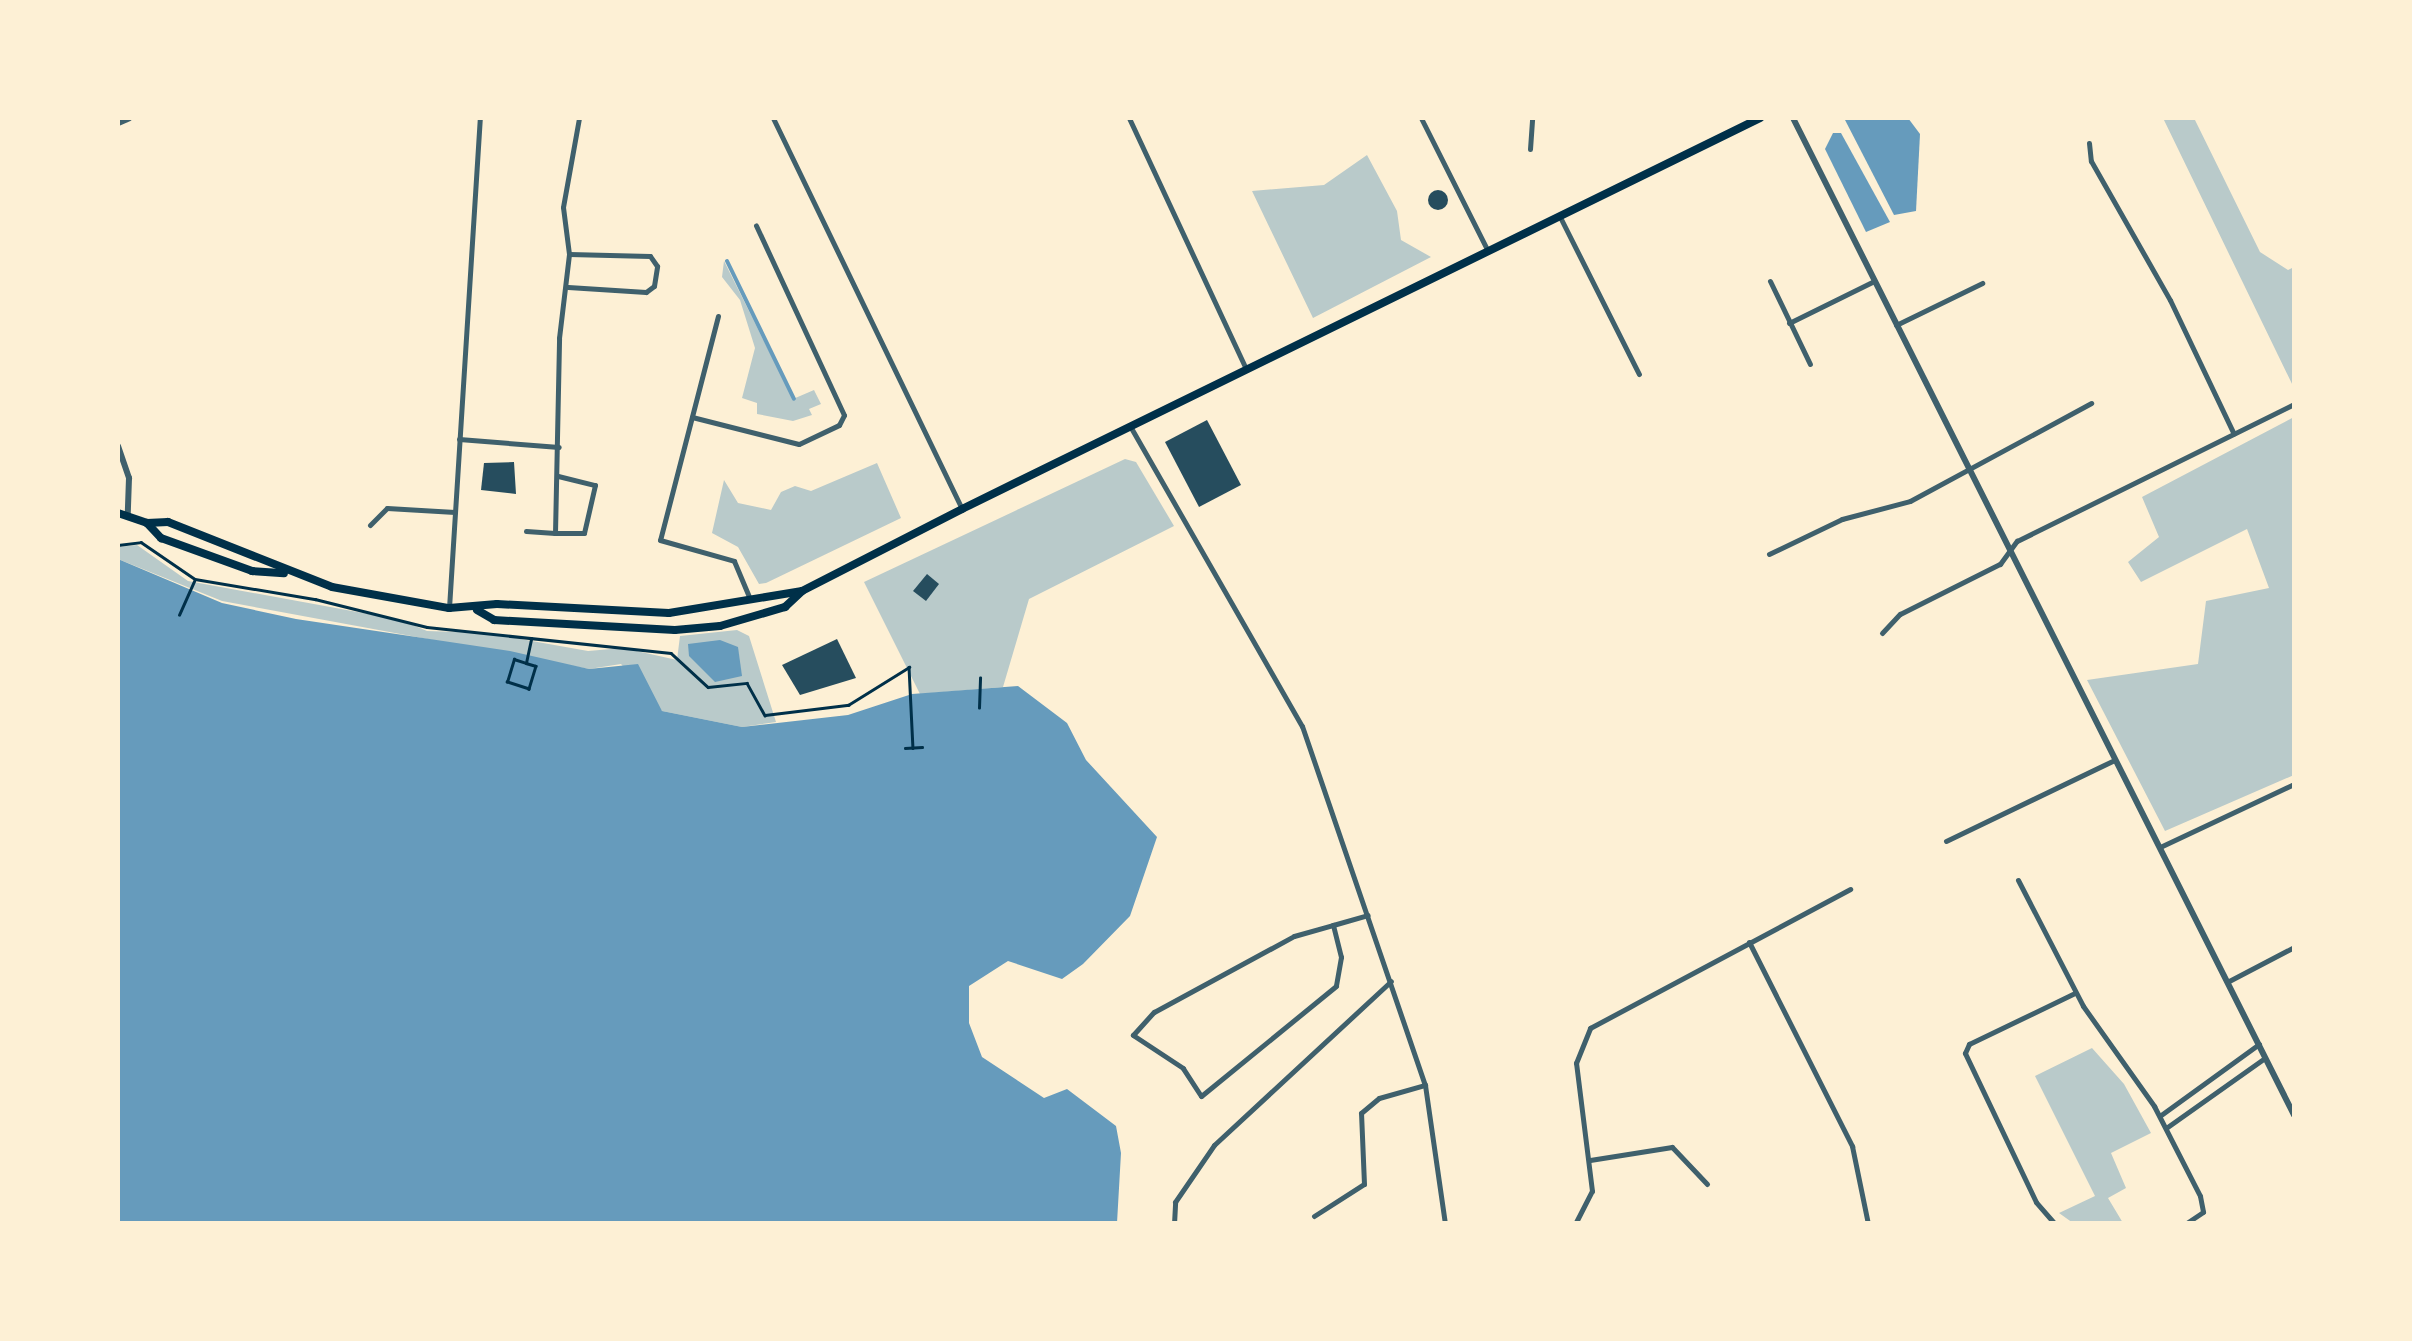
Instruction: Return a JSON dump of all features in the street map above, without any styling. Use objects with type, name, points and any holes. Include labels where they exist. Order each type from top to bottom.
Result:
[{"type":"main road","points":[[147,523],[168,522],[289,573],[449,608],[477,610],[496,604],[668,614],[802,591],[1603,192],[1760,118]]},
{"type":"main road","points":[[118,513],[147,523],[161,538],[252,572],[289,573]]},
{"type":"main road","points":[[477,610],[494,620],[698,629],[757,618],[785,608],[802,591]]},
{"type":"street","points":[[118,123],[129,118]]},
{"type":"street","points":[[449,608],[480,118]]},
{"type":"street","points":[[555,533],[560,338],[569,254],[563,207],[572,133],[580,118]]},
{"type":"street","points":[[773,118],[962,509]]},
{"type":"street","points":[[1129,118],[1247,372]]},
{"type":"street","points":[[1421,118],[1488,252]]},
{"type":"street","points":[[1530,149],[1532,118]]},
{"type":"street","points":[[1793,118],[2008,553],[2294,1114]]},
{"type":"street","points":[[2088,144],[2091,160],[2234,434]]},
{"type":"street","points":[[1558,215],[1639,374]]},
{"type":"street","points":[[692,417],[798,444],[840,425],[844,415],[756,226]]},
{"type":"street","points":[[568,288],[646,292],[654,286],[657,266],[650,256],[569,254]]},
{"type":"street","points":[[1770,281],[1810,364]]},
{"type":"street","points":[[1789,323],[1874,281]]},
{"type":"street","points":[[1896,325],[1982,283]]},
{"type":"street","points":[[718,316],[660,540],[734,561],[750,602]]},
{"type":"street","points":[[1769,554],[1842,519],[1910,501],[2091,403]]},
{"type":"street","points":[[1882,632],[1900,614],[2000,564],[2017,541],[2294,404]]},
{"type":"street","points":[[1130,426],[1302,726],[1425,1085],[1446,1224]]},
{"type":"street","points":[[459,439],[559,447]]},
{"type":"street","points":[[118,449],[129,478],[128,515]]},
{"type":"street","points":[[526,531],[587,530],[596,491],[590,482],[558,476]]},
{"type":"street","points":[[370,525],[387,508],[455,512]]},
{"type":"street","points":[[1946,842],[2114,760]]},
{"type":"street","points":[[2160,847],[2294,784]]},
{"type":"street","points":[[2018,880],[2076,992],[2166,1128],[2203,1212],[2185,1224]]},
{"type":"street","points":[[1575,1224],[1592,1191],[1576,1063],[1590,1028],[1850,889]]},
{"type":"street","points":[[1332,925],[1341,957],[1336,986],[1201,1096],[1183,1068],[1132,1035],[1154,1012],[1294,936],[1332,925],[1368,915]]},
{"type":"street","points":[[1748,942],[1852,1146],[1868,1224]]},
{"type":"street","points":[[2229,981],[2294,947]]},
{"type":"street","points":[[1174,1224],[1176,1202],[1214,1145],[1392,981]]},
{"type":"street","points":[[2055,1224],[2045,1214],[1965,1053],[1969,1044],[2076,992]]},
{"type":"street","points":[[2160,1116],[2259,1044]]},
{"type":"street","points":[[2166,1128],[2266,1058]]},
{"type":"street","points":[[1314,1216],[1364,1184],[1361,1113],[1379,1098],[1425,1085]]},
{"type":"street","points":[[1590,1160],[1672,1147],[1707,1184]]},
{"type":"path","points":[[118,545],[141,542],[195,579],[316,599],[426,627],[671,653],[708,686],[746,682],[765,715],[815,704],[848,705],[909,667],[914,748]]},
{"type":"path","points":[[179,615],[195,579]]},
{"type":"path","points":[[526,663],[532,638]]},
{"type":"path","points":[[514,659],[526,663],[536,666],[529,690],[507,682],[514,659]]},
{"type":"path","points":[[979,708],[980,678]]},
{"type":"path","points":[[905,748],[922,747]]},
{"type":"shaded area","points":[[2163,118],[2194,118],[2260,252],[2288,270],[2294,267],[2294,388]]},
{"type":"shaded area","points":[[1367,155],[1397,211],[1401,240],[1431,257],[1313,318],[1252,191],[1324,185]]},
{"type":"shaded area","points":[[724,261],[793,399],[814,390],[821,404],[809,409],[812,415],[793,421],[757,414],[757,403],[742,398],[755,348],[740,300],[722,277]]},
{"type":"shaded area","points":[[2294,417],[2294,775],[2165,831],[2087,680],[2198,664],[2206,601],[2269,588],[2247,529],[2141,582],[2128,562],[2159,537],[2142,497]]},
{"type":"shaded area","points":[[1125,459],[1136,462],[1174,526],[1029,599],[1003,687],[920,694],[864,582]]},
{"type":"shaded area","points":[[877,463],[901,518],[766,583],[759,584],[738,547],[712,533],[724,480],[738,503],[771,510],[781,492],[795,486],[811,491]]},
{"type":"shaded area","points":[[137,545],[188,581],[401,620],[427,631],[487,633],[588,651],[623,648],[677,660],[680,636],[737,630],[749,636],[776,722],[742,727],[662,711],[621,664],[589,669],[222,601],[118,559],[118,547]]},
{"type":"shaded area","points":[[2092,1048],[2124,1084],[2151,1133],[2111,1153],[2126,1188],[2108,1198],[2123,1223],[2073,1223],[2059,1213],[2095,1196],[2035,1076]]},
{"type":"water","points":[[1844,118],[1908,118],[1920,134],[1916,211],[1894,215]]},
{"type":"water","points":[[1833,133],[1841,133],[1890,222],[1866,232],[1825,149]]},
{"type":"water","points":[[118,559],[222,603],[296,619],[510,651],[589,669],[638,664],[662,711],[742,727],[848,715],[912,694],[1018,686],[1067,723],[1086,760],[1157,837],[1130,916],[1083,964],[1062,979],[1008,961],[969,986],[969,1023],[982,1057],[1044,1098],[1067,1089],[1116,1126],[1121,1153],[1117,1223],[118,1223]]},
{"type":"water","points":[[720,640],[738,647],[742,676],[715,682],[689,656],[688,644]]},
{"type":"building","points":[[1438,190],[1448,200],[1438,210],[1428,200]]},
{"type":"building","points":[[1207,420],[1241,485],[1199,507],[1165,442]]},
{"type":"building","points":[[514,462],[516,494],[481,490],[484,463]]},
{"type":"building","points":[[927,574],[939,584],[926,601],[913,591]]},
{"type":"building","points":[[837,639],[856,678],[800,695],[782,665]]},
{"type":"waterway","points":[[727,261],[794,399]]}]
